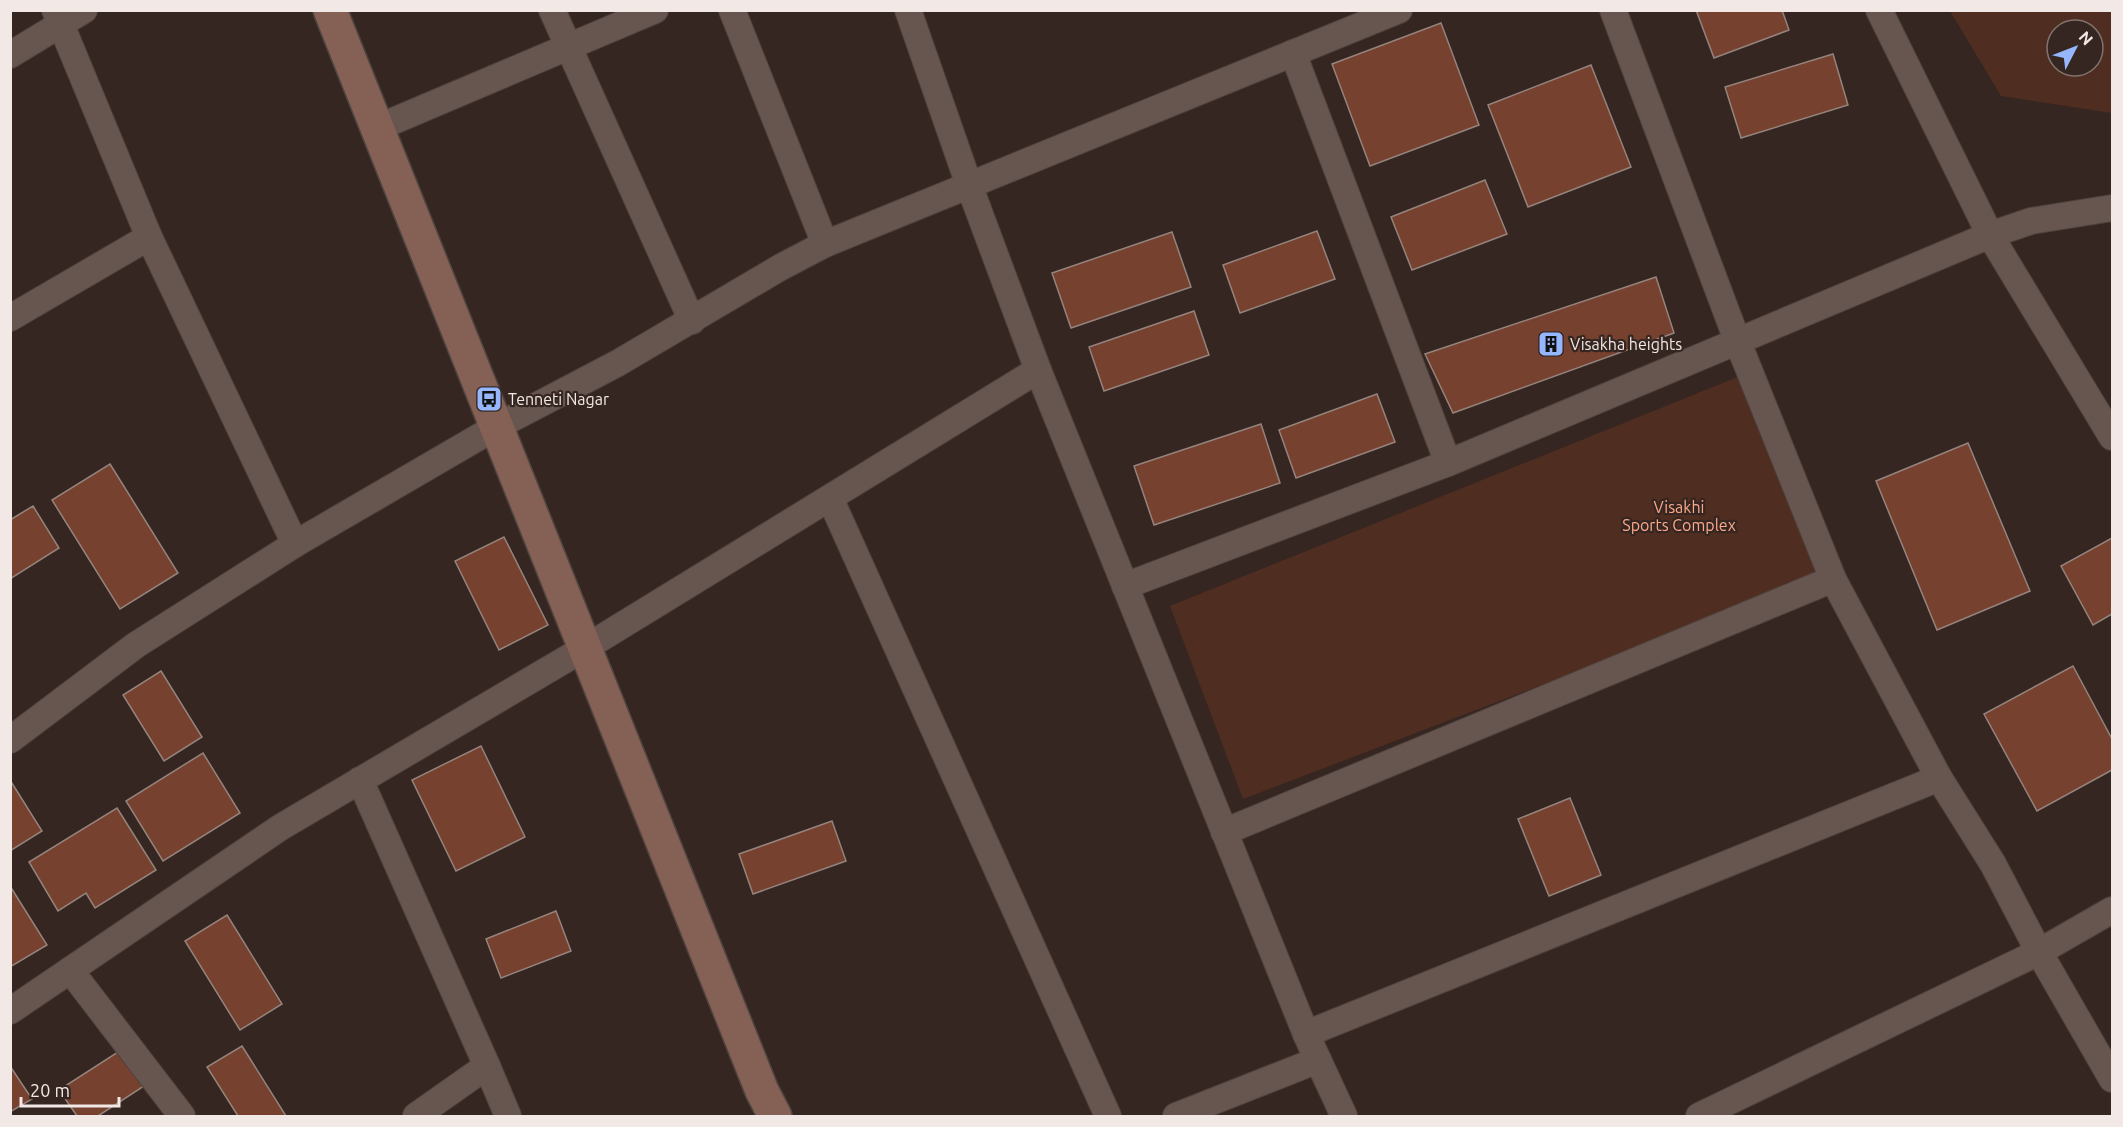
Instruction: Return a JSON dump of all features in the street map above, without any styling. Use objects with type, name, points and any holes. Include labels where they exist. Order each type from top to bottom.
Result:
[{"type":"main road","points":[[330,10],[762,1091],[775,1116]]},
{"type":"street","points":[[10,56],[58,17],[84,10]]},
{"type":"street","points":[[552,10],[692,321]]},
{"type":"street","points":[[377,128],[655,10]]},
{"type":"street","points":[[732,10],[825,244]]},
{"type":"street","points":[[908,10],[969,185],[1038,370],[1306,1034],[1344,1116]]},
{"type":"street","points":[[10,740],[136,645],[295,544],[496,427],[692,321],[781,267],[825,244],[1399,10]]},
{"type":"street","points":[[1613,10],[1737,340],[1833,579],[1939,778],[1993,864],[2039,952],[2112,1079]]},
{"type":"street","points":[[1879,10],[1990,235],[2112,437]]},
{"type":"street","points":[[58,17],[149,237],[295,544]]},
{"type":"street","points":[[1293,53],[1448,462]]},
{"type":"street","points":[[1125,586],[1448,462],[1990,235],[2031,221],[2112,208]]},
{"type":"street","points":[[10,318],[149,237]]},
{"type":"street","points":[[10,1011],[281,826],[585,648],[1038,370]]},
{"type":"street","points":[[830,498],[1108,1116]]},
{"type":"street","points":[[1224,832],[1833,579]]},
{"type":"street","points":[[1306,1034],[1939,778]]},
{"type":"street","points":[[360,780],[488,1066],[508,1116]]},
{"type":"street","points":[[1699,1116],[2039,952],[2112,910]]},
{"type":"street","points":[[70,970],[182,1116]]},
{"type":"street","points":[[1176,1116],[1318,1060]]},
{"type":"street","points":[[416,1116],[488,1066]]},
{"type":"green space","points":[[1950,11],[2112,11],[2112,113],[2001,96]]},
{"type":"green space","name":"Visakhi Sports Complex","points":[[1745,374],[1832,574],[1243,799],[1170,606]]},
{"type":"building","points":[[1696,10],[1782,10],[1789,30],[1714,58]]},
{"type":"building","points":[[1441,23],[1479,125],[1370,166],[1332,64]]},
{"type":"building","points":[[1833,54],[1848,105],[1741,138],[1725,87]]},
{"type":"building","points":[[1591,65],[1631,167],[1528,207],[1488,105]]},
{"type":"building","points":[[1485,180],[1507,234],[1412,270],[1391,217]]},
{"type":"building","points":[[1317,231],[1335,279],[1240,313],[1223,265]]},
{"type":"building","points":[[1172,232],[1191,287],[1071,328],[1052,273]]},
{"type":"building","name":"Visakha heights","points":[[1656,277],[1674,333],[1453,413],[1425,354]]},
{"type":"building","points":[[1194,311],[1209,355],[1104,391],[1089,347]]},
{"type":"building","points":[[1377,394],[1395,442],[1296,478],[1279,430]]},
{"type":"building","points":[[1261,424],[1280,483],[1154,525],[1134,466]]},
{"type":"building","points":[[1968,443],[2030,591],[1937,630],[1876,481]]},
{"type":"building","points":[[110,464],[178,573],[120,609],[52,500]]},
{"type":"building","points":[[33,506],[59,548],[10,579],[10,520]]},
{"type":"building","points":[[504,537],[548,625],[499,650],[455,561]]},
{"type":"building","points":[[2112,538],[2112,614],[2093,625],[2061,566]]},
{"type":"building","points":[[2073,666],[2112,739],[2112,770],[2037,811],[1984,714]]},
{"type":"building","points":[[161,671],[202,737],[164,761],[123,695]]},
{"type":"building","points":[[481,746],[525,837],[456,871],[412,780]]},
{"type":"building","points":[[203,753],[240,813],[163,861],[126,801]]},
{"type":"building","points":[[10,780],[42,831],[10,851]]},
{"type":"building","points":[[1570,798],[1601,875],[1549,896],[1518,819]]},
{"type":"building","points":[[117,808],[156,870],[95,908],[86,893],[58,911],[29,862]]},
{"type":"building","points":[[832,821],[846,861],[753,894],[739,854]]},
{"type":"building","points":[[10,886],[47,945],[10,967]]},
{"type":"building","points":[[556,911],[571,951],[501,978],[486,939]]},
{"type":"building","points":[[227,915],[282,1004],[240,1030],[185,941]]},
{"type":"building","points":[[242,1046],[286,1116],[238,1116],[207,1067]]},
{"type":"building","points":[[121,1050],[144,1086],[98,1116],[77,1116],[59,1090]]},
{"type":"building","points":[[10,1066],[32,1099],[10,1112]]},
{"type":"place","name":"Visakha heights","points":[[1551,344]]},
{"type":"place","name":"Tenneti Nagar","points":[[489,399]]}]
